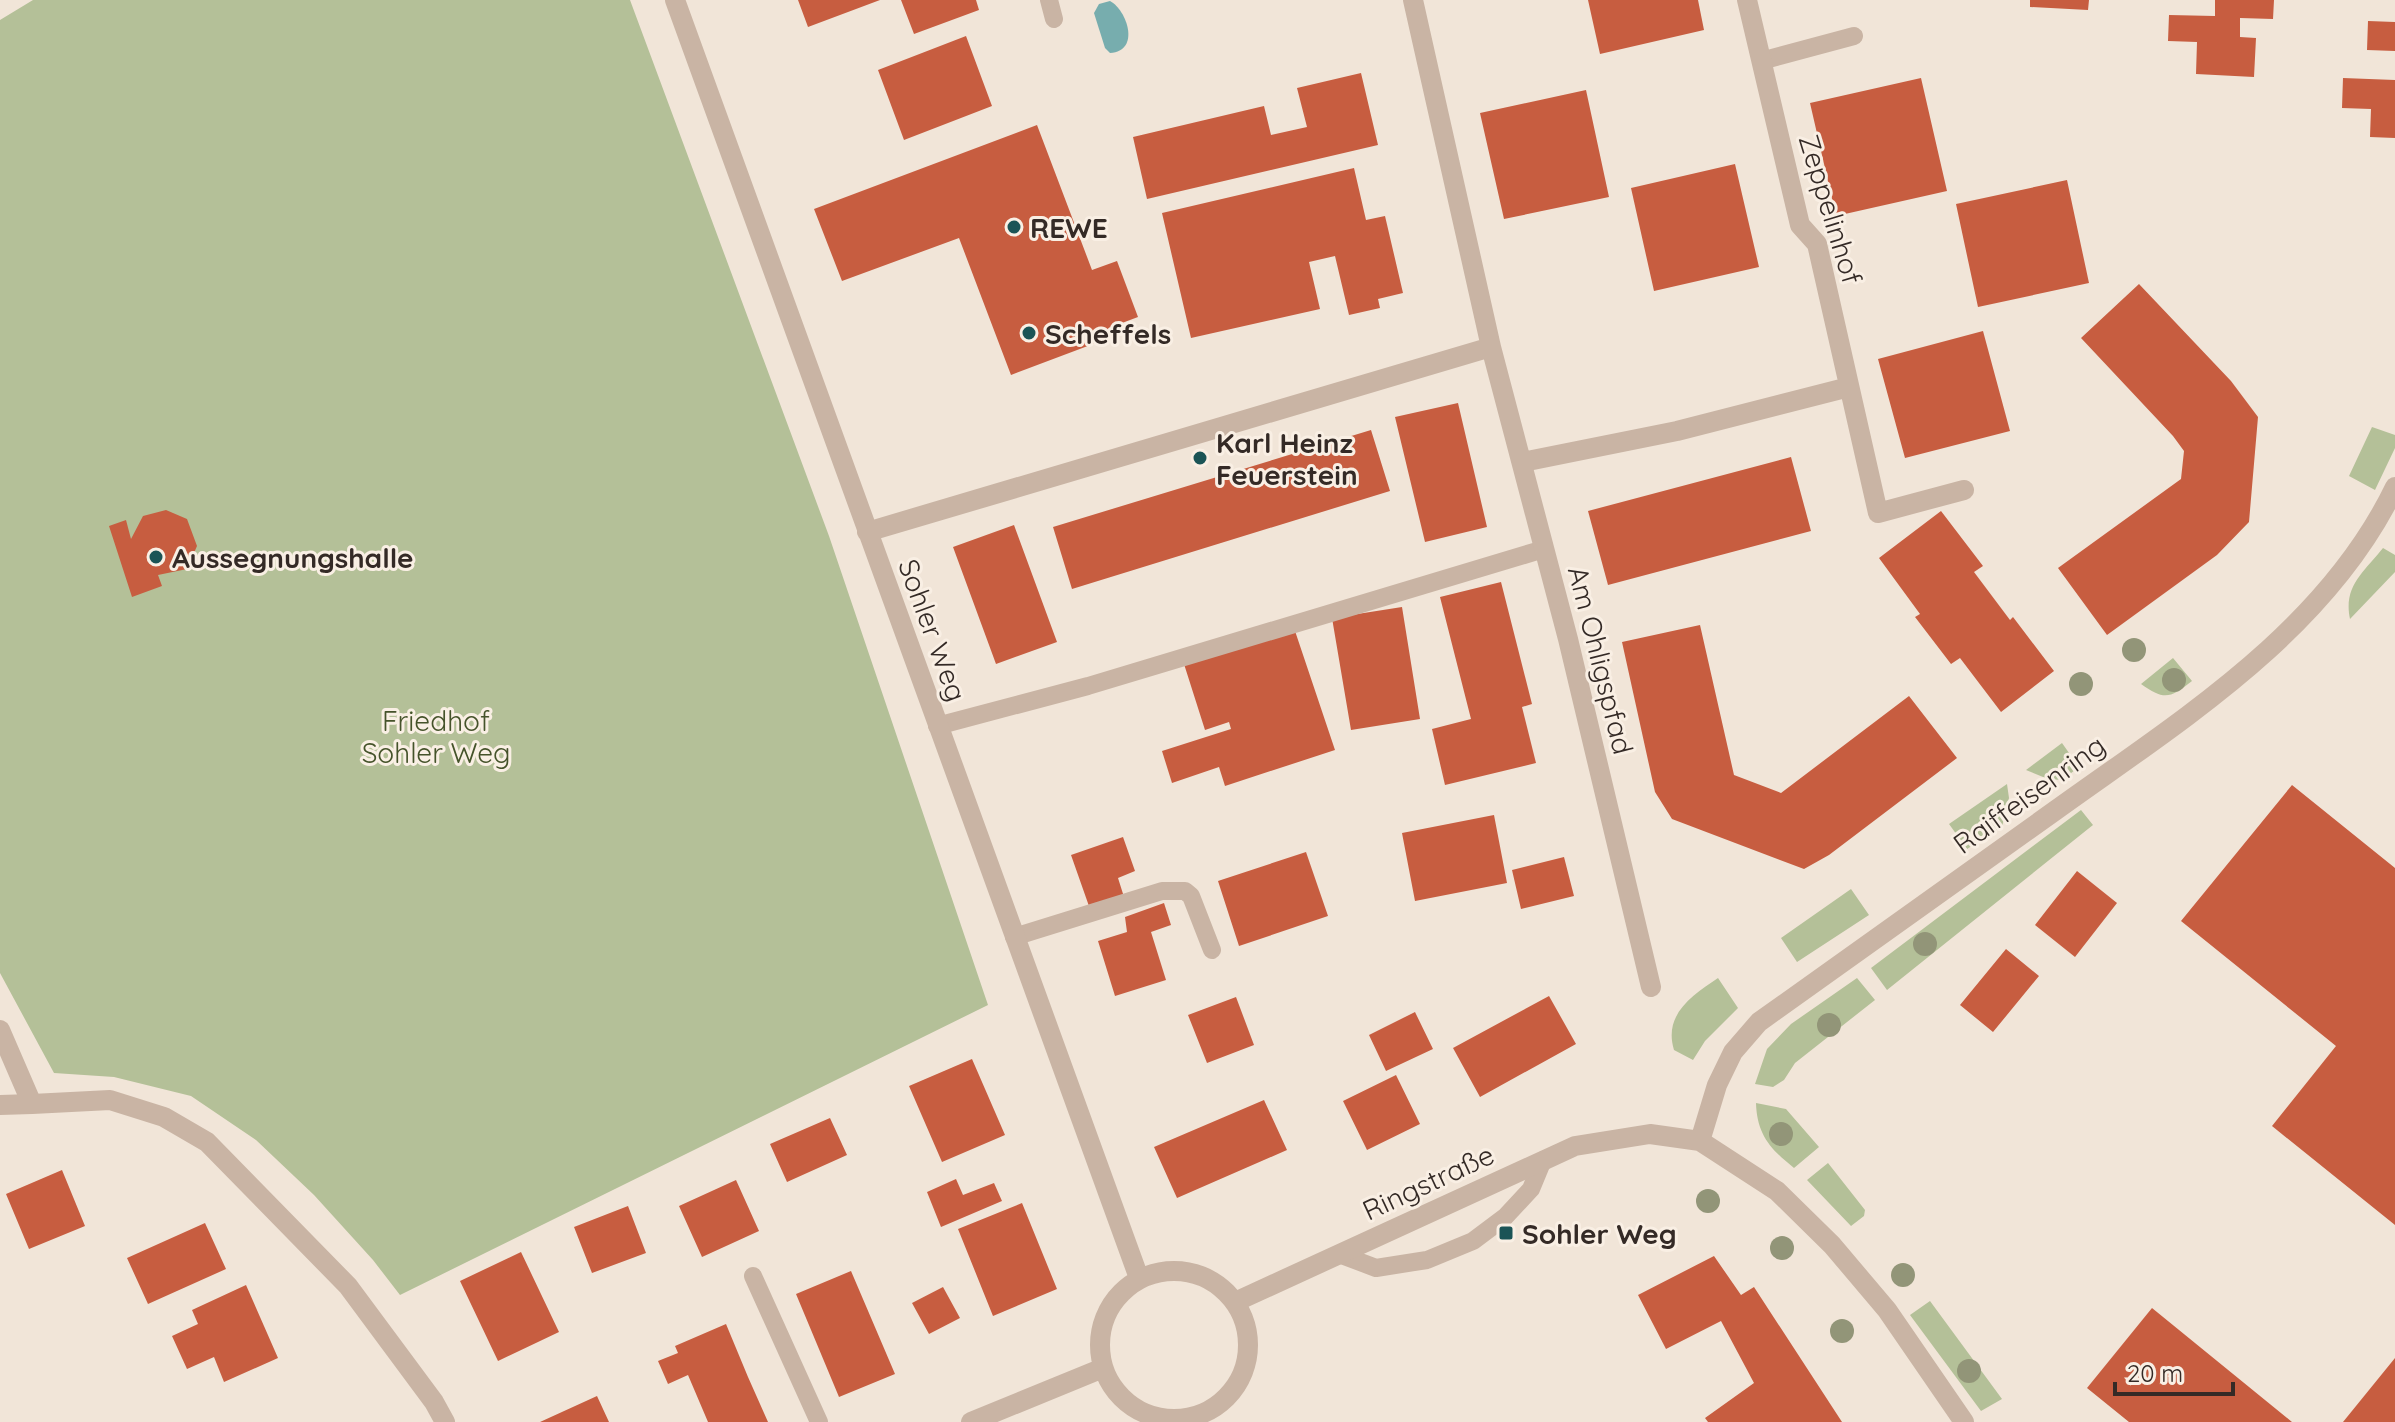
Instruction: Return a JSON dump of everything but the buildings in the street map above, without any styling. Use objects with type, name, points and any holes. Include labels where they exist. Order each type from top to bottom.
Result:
[{"type":"street","name":"Sohler Weg","points":[[675,0],[1139,1278]]},
{"type":"street","name":"Am Ohligspfad","points":[[1413,0],[1491,347],[1568,639],[1651,987]]},
{"type":"street","name":"Zeppelinhof","points":[[1747,0],[1800,225],[1817,244],[1878,513],[1964,490]]},
{"type":"street","points":[[867,532],[1491,347]]},
{"type":"street","points":[[1523,462],[1677,431],[1849,387]]},
{"type":"street","name":"Raiffeisenring","points":[[1700,1141],[1717,1085],[1733,1052],[1759,1022],[2150,743],[2242,671],[2295,625],[2340,575],[2368,535],[2395,487]]},
{"type":"street","points":[[0,1030],[32,1104]]},
{"type":"street","points":[[0,1105],[110,1100],[164,1117],[207,1142],[348,1286],[434,1402],[445,1422]]},
{"type":"street","name":"Ringstraße","points":[[1235,1302],[1575,1146],[1650,1134],[1700,1141]]},
{"type":"street","points":[[1700,1141],[1777,1191],[1832,1245],[1887,1310],[1964,1422]]},
{"type":"street","points":[[1165,1270],[1191,1272],[1216,1283],[1235,1302],[1247,1328],[1248,1358],[1237,1385],[1217,1406],[1190,1420],[1171,1420],[1136,1410],[1116,1391],[1103,1368],[1099,1342],[1104,1316],[1118,1295],[1139,1278],[1165,1270]]},
{"type":"street","points":[[971,1422],[1103,1368]]},
{"type":"lane","points":[[1049,0],[1054,19]]},
{"type":"lane","points":[[1761,61],[1854,36]]},
{"type":"lane","points":[[937,726],[1088,686],[1544,549]]},
{"type":"lane","points":[[1014,937],[1162,891],[1185,891],[1191,896],[1212,950]]},
{"type":"lane","points":[[1339,1254],[1376,1268],[1427,1260],[1473,1241],[1505,1217],[1531,1189],[1543,1160]]},
{"type":"lane","points":[[753,1276],[819,1422]]},
{"type":"green space","name":"Friedhof Sohler Weg","points":[[33,0],[630,0],[829,536],[988,1005],[400,1295],[314,1195],[256,1140],[191,1096],[114,1077],[54,1073],[0,973],[0,20]]},
{"type":"green space","points":[[2372,427],[2395,435],[2395,448],[2375,490],[2349,476]]},
{"type":"green space","points":[[2383,548],[2395,555],[2395,572],[2350,619],[2352,588]]},
{"type":"green space","points":[[2173,658],[2192,681],[2167,695],[2156,693],[2141,684]]},
{"type":"green space","points":[[2062,743],[2079,767],[2062,780],[2048,779],[2026,770]]},
{"type":"green space","points":[[2007,784],[2009,798],[2002,827],[1967,849],[1949,824]]},
{"type":"green space","points":[[2081,810],[2093,825],[1887,990],[1871,968]]},
{"type":"green space","points":[[1851,889],[1869,915],[1797,962],[1781,938]]},
{"type":"green space","points":[[1718,978],[1738,1008],[1705,1041],[1693,1060],[1674,1050],[1672,1037],[1676,1016],[1690,999]]},
{"type":"green space","points":[[1857,978],[1875,1000],[1795,1063],[1784,1080],[1773,1087],[1755,1084],[1767,1049],[1791,1024]]},
{"type":"green space","points":[[1756,1103],[1786,1109],[1819,1147],[1794,1168],[1766,1140],[1759,1124]]},
{"type":"green space","points":[[1828,1163],[1865,1210],[1864,1216],[1851,1226],[1807,1180]]},
{"type":"green space","points":[[1930,1301],[2002,1399],[1981,1411],[1910,1315]]},
{"type":"water","points":[[1110,1],[1126,21],[1128,38],[1120,51],[1110,53],[1105,48],[1094,13],[1099,4]]},
{"type":"place","name":"REWE","points":[[1014,227]]},
{"type":"place","name":"Scheffels","points":[[1029,333]]},
{"type":"place","name":"Karl Heinz Feuerstein","points":[[1200,458]]},
{"type":"place","name":"Aussegnungshalle","points":[[156,557]]},
{"type":"place","name":"Sohler Weg","points":[[1506,1233]]}]
